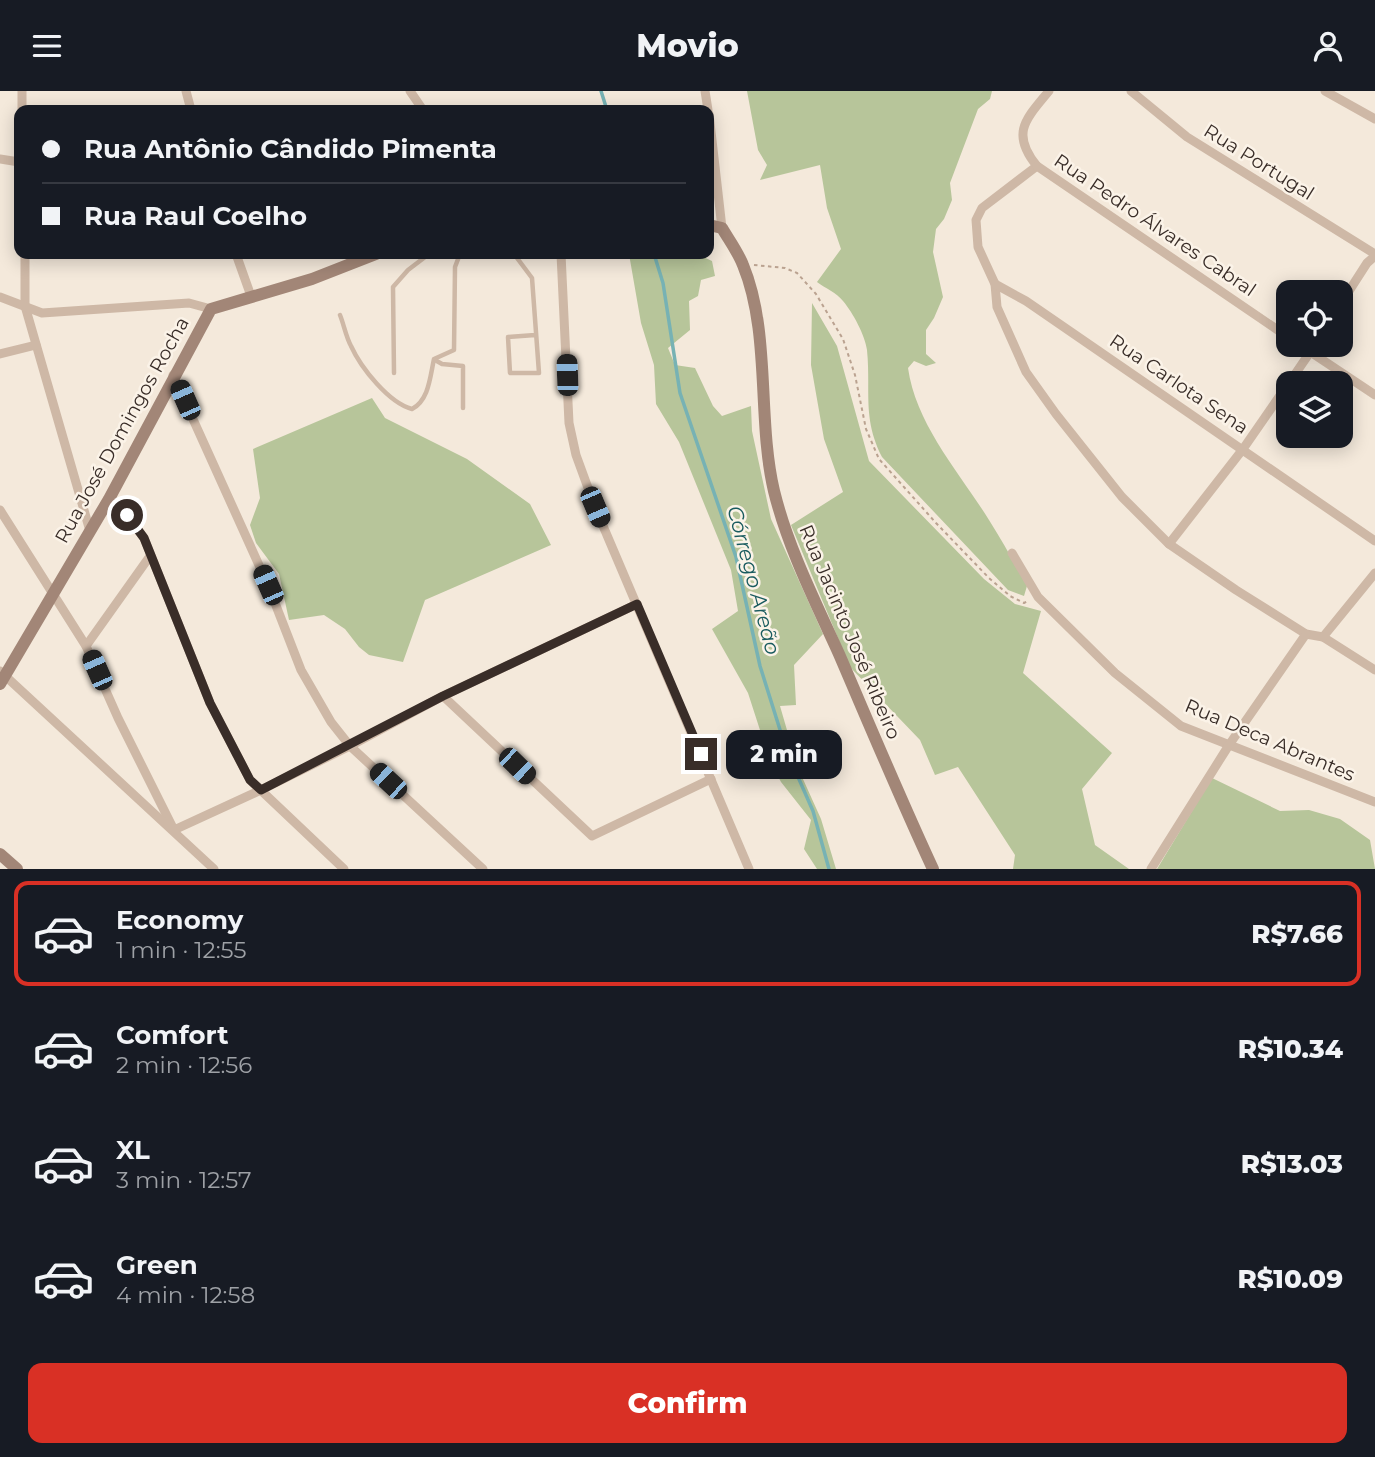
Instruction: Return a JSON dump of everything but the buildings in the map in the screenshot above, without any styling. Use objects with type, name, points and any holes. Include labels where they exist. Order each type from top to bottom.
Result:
[{"type":"street","points":[[1049,91],[1028,117],[1022,139],[1027,153],[1037,166],[982,208],[976,221],[978,247],[995,284],[997,307],[1026,372],[1122,497],[1169,544],[1306,634],[1323,637],[1375,670]]},
{"type":"street","name":"Rua Portugal","points":[[1131,91],[1187,137],[1375,255]]},
{"type":"street","points":[[1325,91],[1375,120]]},
{"type":"street","name":"Rua Jacinto José Ribeiro","points":[[714,161],[722,227],[743,264],[753,301],[761,353],[768,459],[782,518],[810,593],[933,869]]},
{"type":"street","name":"Rua Pedro Álvares Cabral","points":[[1037,166],[1276,329]]},
{"type":"street","points":[[714,226],[722,227]]},
{"type":"street","points":[[1353,285],[1375,255]]},
{"type":"street","points":[[25,259],[25,306],[90,531]]},
{"type":"street","points":[[238,259],[251,296]]},
{"type":"street","name":"Rua José Domingos Rocha","points":[[2,677],[109,499],[173,375],[211,309],[312,279],[363,259]]},
{"type":"street","points":[[561,259],[569,423],[576,455],[595,507],[749,869]]},
{"type":"street","name":"Rua Carlota Sena","points":[[995,284],[1026,301],[1375,541]]},
{"type":"street","points":[[0,297],[42,313],[189,303],[211,309]]},
{"type":"street","points":[[0,354],[36,345]]},
{"type":"street","points":[[1325,357],[1375,395]]},
{"type":"street","points":[[173,375],[268,585],[301,670],[331,722],[350,746],[483,869]]},
{"type":"street","points":[[1169,544],[1276,401]]},
{"type":"street","points":[[109,499],[127,515],[144,538],[210,703],[250,780],[344,869]]},
{"type":"street","points":[[0,510],[86,646],[118,718],[174,830]]},
{"type":"street","name":"Rua Deca Abrantes","points":[[1013,552],[1038,597],[1115,673],[1181,726],[1375,802]]},
{"type":"street","points":[[86,646],[150,556]]},
{"type":"street","points":[[1323,637],[1375,573]]},
{"type":"street","points":[[174,830],[350,746],[443,696],[637,604]]},
{"type":"street","points":[[1151,869],[1229,745],[1306,634]]},
{"type":"street","points":[[2,677],[214,869]]},
{"type":"street","points":[[443,696],[592,836],[711,779]]},
{"type":"street","points":[[0,853],[17,869]]},
{"type":"lane","points":[[394,373],[393,287],[422,259]]},
{"type":"lane","points":[[340,315],[350,345],[364,368],[400,406],[412,409],[420,405],[426,393],[435,359],[454,350],[455,267],[458,259]]},
{"type":"lane","points":[[518,259],[532,278],[539,373],[510,373],[508,337],[536,335]]},
{"type":"lane","points":[[435,359],[442,365],[463,366],[463,408]]},
{"type":"path","points":[[743,264],[785,268],[797,273],[816,294],[843,339],[855,376],[866,429],[879,459],[989,578],[1010,596],[1024,603],[1038,597]]},
{"type":"green space","points":[[747,91],[992,91],[990,99],[978,109],[950,183],[952,200],[944,219],[936,229],[933,252],[943,297],[926,330],[926,354],[936,363],[926,366],[914,361],[908,368],[913,389],[929,429],[1009,553],[1027,586],[1024,596],[1008,590],[882,457],[870,417],[864,338],[843,301],[817,282],[841,249],[827,208],[820,165],[760,180],[767,165],[758,150]]},
{"type":"green space","points":[[630,259],[712,261],[715,276],[701,280],[698,296],[689,301],[690,330],[668,348],[675,365],[695,368],[713,406],[722,416],[751,406],[752,431],[771,519],[823,634],[794,665],[796,705],[780,706],[798,768],[821,819],[836,869],[817,869],[804,849],[811,820],[781,782],[770,761],[748,693],[712,629],[738,611],[731,570],[679,442],[656,404],[654,365],[641,323]]},
{"type":"green space","points":[[812,303],[837,346],[869,461],[984,579],[1015,604],[1041,611],[1023,673],[1112,753],[1082,789],[1095,845],[1129,869],[1013,869],[1015,855],[958,767],[935,775],[920,740],[850,667],[791,525],[843,492],[824,439],[811,365]]},
{"type":"green space","points":[[372,398],[385,418],[467,459],[530,504],[551,545],[425,600],[403,662],[369,655],[345,629],[324,615],[289,620],[279,574],[256,543],[250,525],[260,498],[253,449]]},
{"type":"green space","points":[[1212,778],[1280,811],[1309,810],[1340,819],[1370,840],[1375,869],[1157,869]]},
{"type":"waterway","name":"Córrego Areão","points":[[601,91],[605,105]]},
{"type":"waterway","name":"Córrego Areão","points":[[656,259],[663,283],[680,393],[736,557],[760,666],[787,752],[813,811],[829,869]]},
{"type":"route","points":[[127,515],[144,538],[210,703],[250,780],[261,790],[443,696],[637,604],[701,754]]}]
